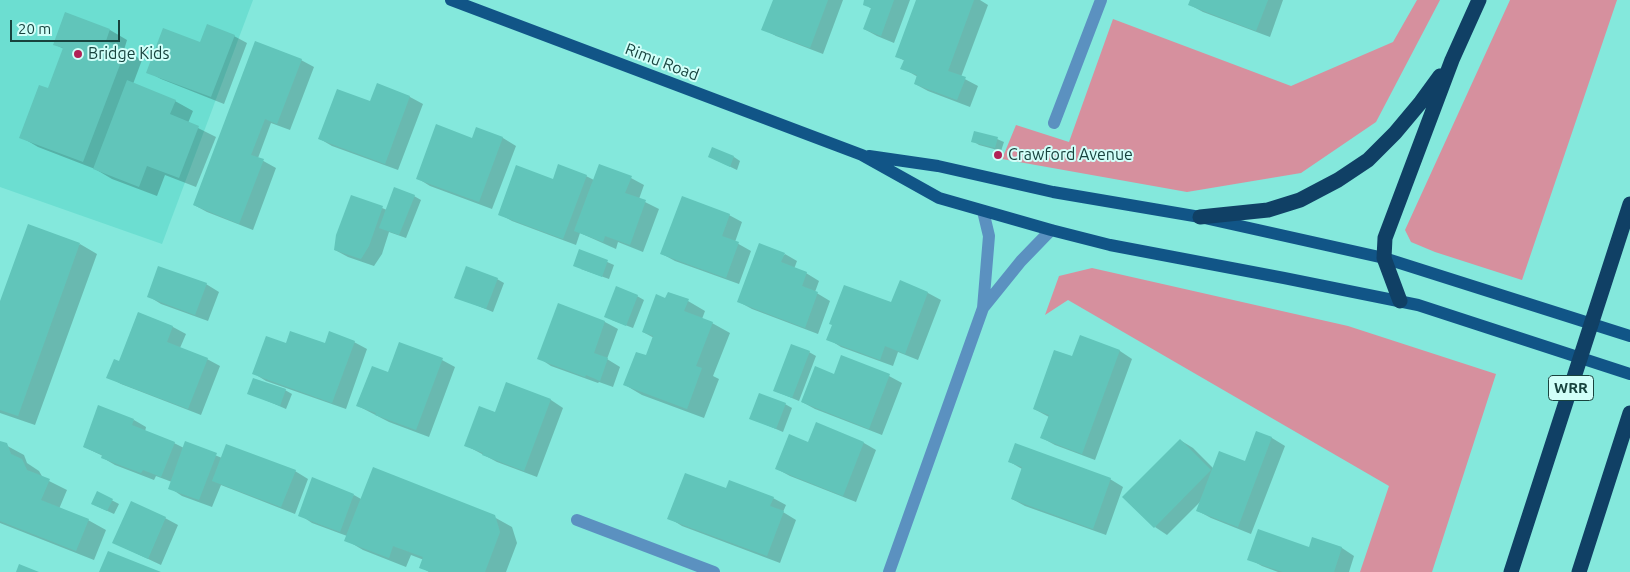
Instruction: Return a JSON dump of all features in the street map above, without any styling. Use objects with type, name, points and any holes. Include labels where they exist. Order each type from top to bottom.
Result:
[{"type":"highway","points":[[1400,301],[1384,258],[1385,238],[1452,60],[1479,0]]},
{"type":"highway","points":[[1200,217],[1268,210],[1300,200],[1338,180],[1368,160],[1395,133],[1452,60]]},
{"type":"highway","name":"WRR","points":[[1511,572],[1630,204]]},
{"type":"highway","points":[[1579,572],[1630,413]]},
{"type":"main road","name":"Rimu Road","points":[[451,0],[862,155],[939,198],[1110,245],[1418,305],[1630,374]]},
{"type":"main road","name":"Rimu Road","points":[[862,155],[938,166],[1053,192],[1200,217],[1384,258],[1630,336]]},
{"type":"street","points":[[1054,123],[1101,0]]},
{"type":"street","points":[[889,572],[983,308],[989,236],[983,211]]},
{"type":"street","points":[[983,308],[1021,261],[1051,230]]},
{"type":"street","points":[[577,520],[714,572]]},
{"type":"shaded area","points":[[0,0],[253,0],[162,244],[0,187]]},
{"type":"shaded area","points":[[1417,0],[1440,0],[1376,122],[1301,173],[1187,192],[1002,159],[1016,125],[1069,142],[1113,19],[1291,86],[1393,42]]},
{"type":"shaded area","points":[[1510,0],[1617,0],[1522,280],[1435,252],[1411,242],[1405,230]]},
{"type":"shaded area","points":[[1092,268],[1348,326],[1496,374],[1432,572],[1360,572],[1389,486],[1068,300],[1045,315],[1059,276]]},
{"type":"building","points":[[773,0],[828,0],[810,48],[761,30]]},
{"type":"building","points":[[864,0],[894,0],[881,36],[863,29],[871,8],[863,5]]},
{"type":"building","points":[[916,0],[974,0],[948,71],[966,77],[957,100],[914,84],[917,75],[900,69],[904,60],[895,57]]},
{"type":"building","points":[[1190,0],[1268,0],[1256,31],[1188,5]]},
{"type":"building","points":[[65,12],[110,29],[106,41],[126,49],[83,162],[19,138],[39,85],[48,88],[63,48],[53,45]]},
{"type":"building","points":[[207,24],[235,35],[211,97],[146,73],[163,28],[200,42]]},
{"type":"building","points":[[255,41],[302,59],[277,124],[265,119],[251,155],[264,159],[239,224],[193,205]]},
{"type":"building","points":[[127,80],[176,100],[170,114],[199,126],[179,178],[147,166],[139,187],[93,169]]},
{"type":"building","points":[[377,83],[410,96],[385,164],[318,139],[337,89],[370,101]]},
{"type":"building","points":[[436,124],[472,138],[476,127],[503,137],[479,202],[416,179]]},
{"type":"building","points":[[974,131],[998,137],[995,148],[971,142]]},
{"type":"building","points":[[712,147],[734,156],[730,167],[708,157]]},
{"type":"building","points":[[558,164],[587,175],[563,239],[498,215],[516,165],[553,179]]},
{"type":"building","points":[[599,164],[632,176],[625,193],[646,200],[630,245],[605,236],[603,242],[574,231]]},
{"type":"building","points":[[394,187],[415,195],[399,235],[379,228]]},
{"type":"building","points":[[351,195],[383,206],[369,246],[361,259],[334,250],[336,235]]},
{"type":"building","points":[[682,196],[730,214],[722,236],[739,242],[726,278],[660,254]]},
{"type":"building","points":[[28,224],[80,243],[18,416],[0,410],[0,301]]},
{"type":"building","points":[[759,243],[785,253],[781,262],[807,272],[802,286],[818,292],[805,328],[737,302]]},
{"type":"building","points":[[579,249],[608,260],[602,277],[573,266]]},
{"type":"building","points":[[158,266],[207,283],[195,315],[147,297]]},
{"type":"building","points":[[466,266],[498,278],[486,309],[454,298]]},
{"type":"building","points":[[900,280],[928,292],[905,354],[885,346],[880,360],[826,340],[832,325],[829,324],[844,285],[891,302]]},
{"type":"building","points":[[616,286],[638,295],[626,326],[604,317]]},
{"type":"building","points":[[668,292],[689,299],[684,311],[713,322],[696,366],[702,368],[687,409],[623,385],[636,352],[646,355],[653,336],[642,332],[656,294],[665,298]]},
{"type":"building","points":[[558,303],[605,321],[594,353],[608,358],[600,381],[537,359]]},
{"type":"building","points":[[138,312],[173,326],[167,342],[208,358],[188,409],[106,378],[114,359],[119,361]]},
{"type":"building","points":[[290,331],[325,343],[329,331],[355,341],[332,403],[252,374],[266,336],[286,343]]},
{"type":"building","points":[[1080,335],[1120,350],[1082,454],[1040,438],[1049,415],[1033,409],[1054,350],[1072,356]]},
{"type":"building","points":[[399,342],[443,358],[416,430],[356,406],[372,366],[388,372]]},
{"type":"building","points":[[791,344],[810,351],[792,398],[773,391]]},
{"type":"building","points":[[841,355],[890,374],[869,429],[801,402],[815,366],[834,374]]},
{"type":"building","points":[[253,378],[286,389],[280,406],[247,394]]},
{"type":"building","points":[[506,382],[551,399],[524,471],[464,446],[479,406],[495,412]]},
{"type":"building","points":[[759,393],[786,403],[776,429],[749,419]]},
{"type":"building","points":[[98,405],[134,419],[132,425],[175,442],[161,477],[143,470],[141,473],[101,458],[102,455],[83,447]]},
{"type":"building","points":[[816,422],[864,442],[843,496],[775,469],[789,434],[808,442]]},
{"type":"building","points":[[1256,431],[1272,437],[1238,527],[1196,511],[1219,451],[1245,461]]},
{"type":"building","points":[[1180,439],[1211,470],[1154,528],[1122,497]]},
{"type":"building","points":[[0,441],[7,443],[11,454],[22,459],[27,470],[50,479],[41,500],[89,519],[76,551],[0,521]]},
{"type":"building","points":[[185,441],[217,453],[199,500],[168,489]]},
{"type":"building","points":[[1015,443],[1111,478],[1093,529],[1011,499],[1022,467],[1008,462]]},
{"type":"building","points":[[226,444],[296,470],[281,507],[212,481]]},
{"type":"building","points":[[373,467],[495,515],[500,532],[485,572],[430,572],[419,568],[423,557],[393,546],[389,558],[344,541]]},
{"type":"building","points":[[685,473],[726,488],[729,480],[774,497],[770,506],[784,511],[767,556],[667,519]]},
{"type":"building","points":[[312,477],[354,494],[340,532],[298,516]]},
{"type":"building","points":[[97,491],[113,499],[107,511],[91,504]]},
{"type":"building","points":[[131,501],[166,517],[148,559],[112,543]]},
{"type":"building","points":[[1258,529],[1309,547],[1312,537],[1342,547],[1334,572],[1283,572],[1247,560]]},
{"type":"building","points":[[108,551],[161,572],[99,572]]},
{"type":"building","points":[[19,564],[39,572],[16,572]]},
{"type":"place","name":"Bridge Kids","points":[[78,54]]},
{"type":"place","name":"Crawford Avenue","points":[[998,155]]}]
